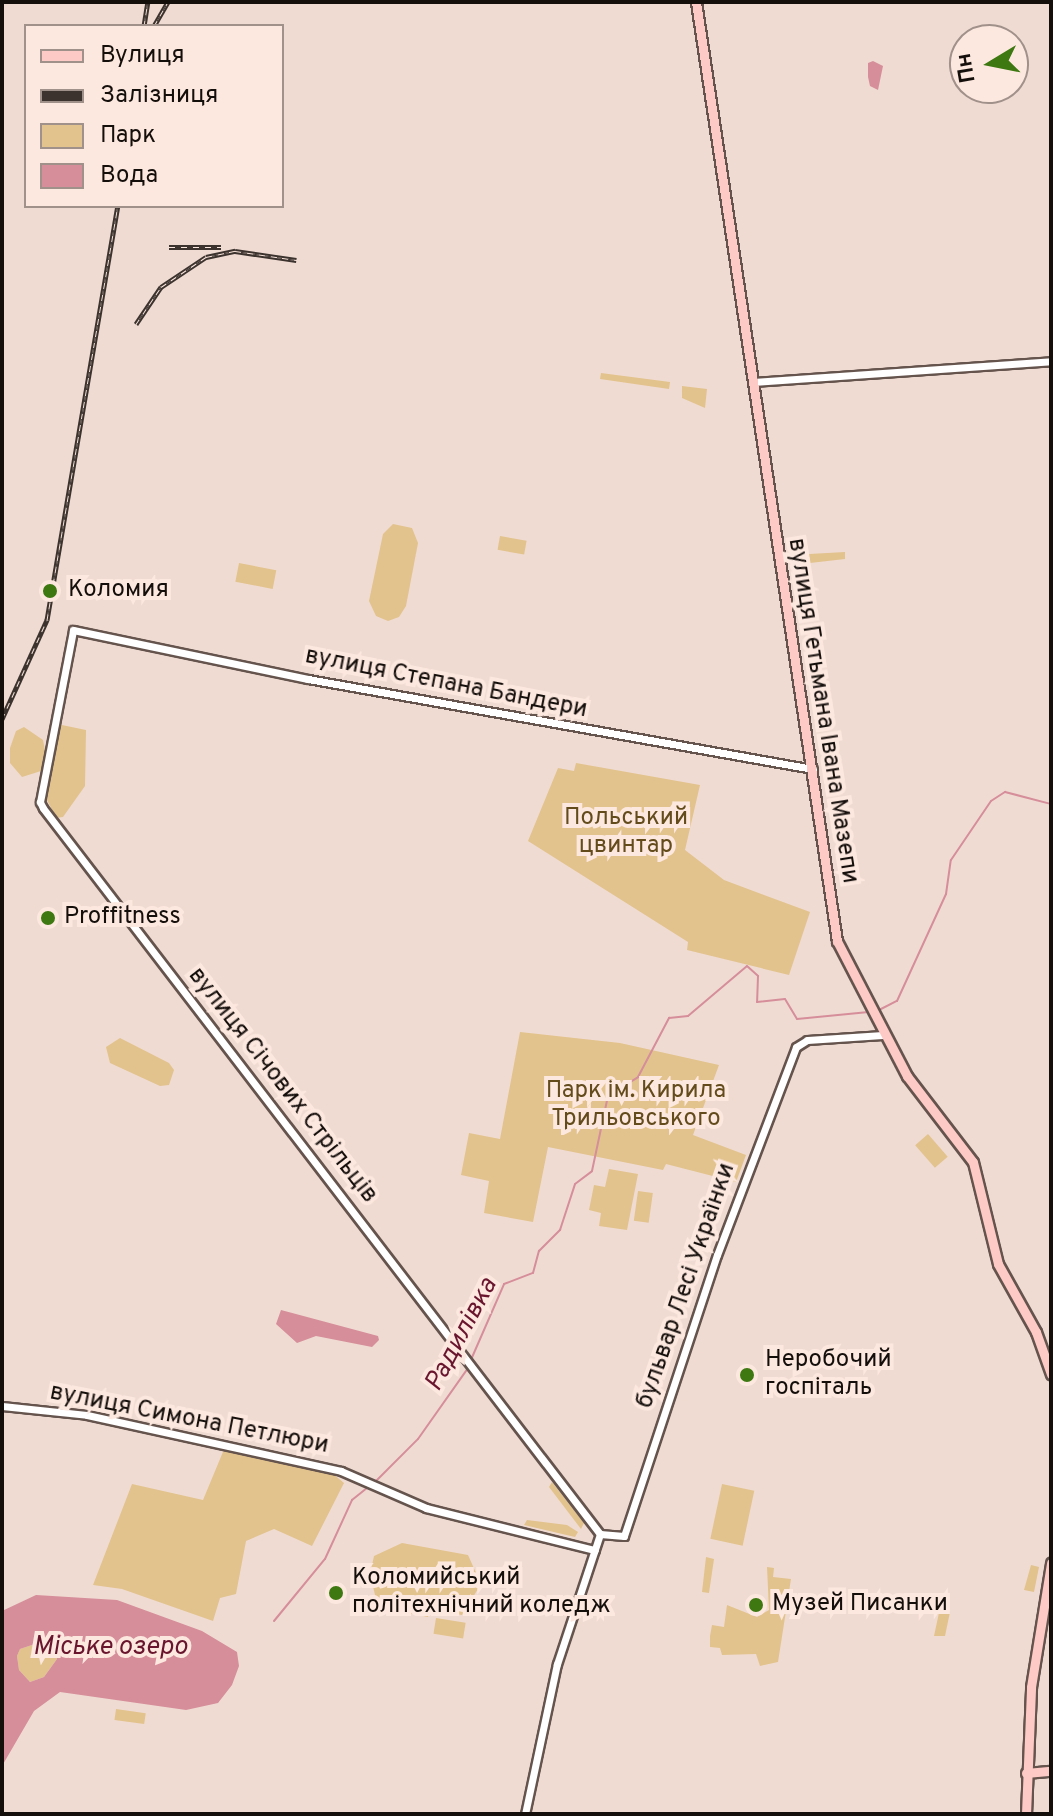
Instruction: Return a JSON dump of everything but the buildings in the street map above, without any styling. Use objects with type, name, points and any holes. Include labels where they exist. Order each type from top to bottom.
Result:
[{"type":"main road","name":"вулиця Гетьмана Івана Мазепи","points":[[696,2],[837,941],[883,1035],[923,1101],[973,1162],[998,1264],[1036,1332],[1051,1374]]},
{"type":"main road","points":[[1026,1814],[1036,1638],[1051,1563]]},
{"type":"main road","points":[[1026,1773],[1051,1771]]},
{"type":"street","points":[[753,382],[1051,361]]},
{"type":"street","name":"вулиця Степана Бандери","points":[[73,630],[308,679],[813,769]]},
{"type":"street","name":"вулиця Січових Стрільців","points":[[73,630],[40,802],[43,808],[600,1534]]},
{"type":"street","name":"бульвар Лесі Українки","points":[[600,1534],[624,1536],[744,1176],[796,1047],[807,1040],[883,1035]]},
{"type":"street","name":"вулиця Симона Петлюри","points":[[2,1406],[87,1415],[364,1480],[426,1508],[595,1550]]},
{"type":"street","points":[[525,1814],[557,1664],[600,1534]]},
{"type":"green space","points":[[601,373],[670,382],[669,389],[600,379]]},
{"type":"green space","points":[[682,386],[707,389],[705,408],[682,398]]},
{"type":"green space","points":[[393,524],[412,528],[418,543],[406,606],[399,617],[388,621],[376,616],[369,601],[383,534]]},
{"type":"green space","points":[[500,536],[527,541],[524,554],[498,550]]},
{"type":"green space","points":[[845,552],[845,559],[810,563],[809,554]]},
{"type":"green space","points":[[807,555],[810,581],[798,583],[793,556]]},
{"type":"green space","points":[[239,563],[276,570],[273,589],[235,582]]},
{"type":"green space","points":[[57,724],[86,730],[85,786],[63,817],[56,818],[46,798]]},
{"type":"green space","points":[[24,727],[43,740],[45,751],[41,771],[22,777],[10,763],[10,748],[16,731]]},
{"type":"green space","name":"Польський цвинтар","points":[[576,763],[700,785],[685,850],[724,880],[810,912],[789,975],[687,950],[688,942],[528,841],[558,768],[574,771]]},
{"type":"green space","name":"Парк ім. Кирила Трильовського","points":[[520,1032],[620,1043],[719,1065],[693,1135],[746,1155],[736,1182],[666,1164],[663,1170],[548,1147],[533,1222],[484,1213],[489,1181],[461,1175],[469,1133],[500,1139]]},
{"type":"green space","points":[[120,1038],[169,1063],[174,1070],[169,1085],[160,1086],[110,1063],[106,1047]]},
{"type":"green space","points":[[928,1134],[948,1157],[935,1168],[915,1145]]},
{"type":"green space","points":[[609,1169],[638,1174],[627,1230],[599,1226],[601,1213],[589,1210],[594,1185],[605,1187]]},
{"type":"green space","points":[[638,1191],[653,1193],[649,1223],[634,1221]]},
{"type":"green space","points":[[225,1447],[332,1473],[344,1483],[312,1546],[274,1529],[246,1541],[236,1594],[220,1598],[213,1621],[122,1589],[93,1585],[132,1484],[203,1500]]},
{"type":"green space","points":[[552,1482],[584,1523],[581,1529],[549,1487]]},
{"type":"green space","points":[[722,1484],[754,1491],[743,1546],[710,1539]]},
{"type":"green space","points":[[527,1520],[567,1525],[578,1532],[575,1537],[524,1525]]},
{"type":"green space","points":[[402,1543],[468,1555],[481,1584],[462,1615],[430,1609],[428,1617],[404,1612],[405,1605],[376,1599],[370,1574],[374,1556]]},
{"type":"green space","points":[[706,1557],[714,1559],[709,1593],[702,1592]]},
{"type":"green space","points":[[1031,1565],[1039,1567],[1034,1592],[1024,1590]]},
{"type":"green space","points":[[767,1567],[774,1568],[773,1577],[791,1579],[778,1662],[760,1666],[756,1654],[722,1655],[720,1648],[710,1647],[710,1636],[712,1625],[724,1627],[727,1605],[757,1617],[769,1610]]},
{"type":"green space","points":[[940,1608],[950,1612],[945,1636],[934,1636]]},
{"type":"green space","points":[[436,1618],[466,1623],[463,1638],[433,1634]]},
{"type":"green space","points":[[41,1642],[53,1642],[57,1659],[44,1677],[30,1682],[19,1670],[17,1656],[20,1649]]},
{"type":"green space","points":[[116,1709],[146,1713],[144,1724],[114,1720]]},
{"type":"water","points":[[873,61],[883,66],[878,90],[870,86],[868,77],[868,63]]},
{"type":"water","points":[[281,1310],[378,1336],[379,1340],[372,1347],[316,1336],[297,1343],[276,1324]]},
{"type":"water","name":"Міське озеро","points":[[36,1595],[117,1600],[202,1631],[237,1652],[239,1666],[232,1685],[218,1703],[186,1710],[60,1692],[34,1711],[2,1766],[2,1611]],"holes":[[[41,1642],[53,1642],[57,1659],[44,1677],[30,1682],[19,1670],[17,1656],[20,1649]]]},
{"type":"waterway","name":"Радилівка","points":[[879,1010],[897,1001],[946,894],[951,860],[991,801],[1005,792],[1051,804]]},
{"type":"waterway","name":"Радилівка","points":[[470,1362],[504,1284],[533,1273],[539,1251],[560,1230],[575,1184],[592,1171],[608,1096],[638,1077],[669,1018],[688,1016],[747,966],[758,976],[757,1002],[785,999],[797,1019],[869,1012]]},
{"type":"waterway","name":"Радилівка","points":[[374,1483],[418,1439],[468,1368]]},
{"type":"waterway","name":"Радилівка","points":[[274,1621],[325,1559],[352,1500],[369,1486]]},
{"type":"railway","points":[[144,24],[148,2]]},
{"type":"railway","points":[[155,24],[168,2]]},
{"type":"railway","points":[[2,719],[47,620],[118,208]]},
{"type":"railway","points":[[169,247],[221,247]]},
{"type":"railway","points":[[136,324],[161,287],[206,257],[235,251],[296,260]]},
{"type":"place","name":"Коломия","points":[[50,591]]},
{"type":"place","name":"Proffitness","points":[[48,918]]},
{"type":"place","name":"Неробочий госпіталь","points":[[747,1375]]},
{"type":"place","name":"Коломийський політехнічний коледж","points":[[336,1593]]},
{"type":"place","name":"Музей Писанки","points":[[756,1605]]}]
